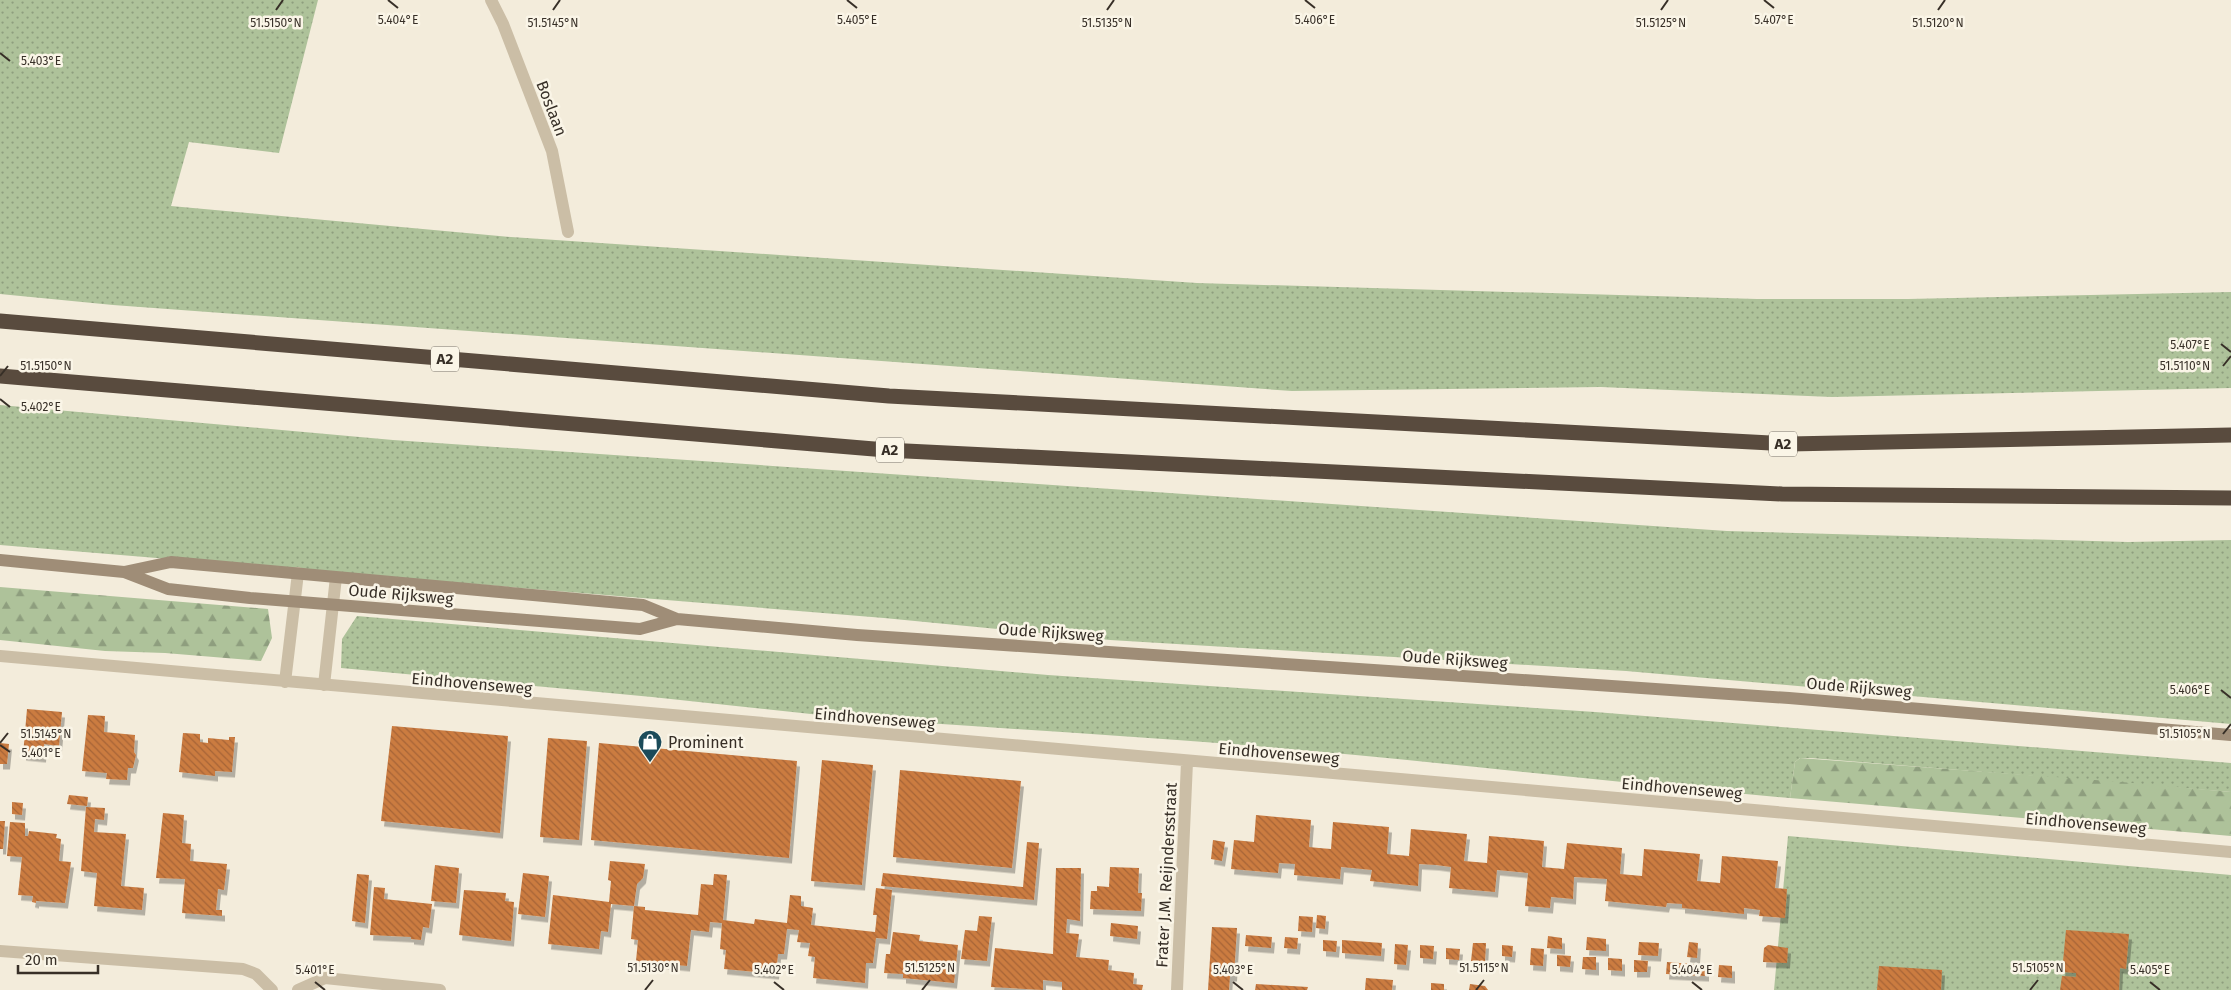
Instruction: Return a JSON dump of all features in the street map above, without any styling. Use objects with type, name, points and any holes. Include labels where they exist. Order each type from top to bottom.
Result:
[{"type":"highway","name":"A2","points":[[0,321],[889,396],[1780,444],[2231,435]]},
{"type":"highway","name":"A2","points":[[0,376],[886,450],[1782,494],[2231,498]]},
{"type":"main road","name":"Oude Rijksweg","points":[[0,560],[124,572],[168,589],[332,604],[640,629],[677,619]]},
{"type":"main road","name":"Oude Rijksweg","points":[[124,572],[171,562],[643,605],[677,619],[867,636],[1779,697],[2231,734]]},
{"type":"street","name":"Boslaan","points":[[492,0],[552,151],[568,232]]},
{"type":"street","points":[[285,682],[298,573]]},
{"type":"street","points":[[324,685],[336,577]]},
{"type":"street","name":"Eindhovenseweg","points":[[0,656],[1187,762],[2231,852]]},
{"type":"street","name":"Frater J.M. Reijndersstraat","points":[[1177,990],[1187,762]]},
{"type":"street","points":[[0,951],[243,969],[256,974],[272,990]]},
{"type":"street","points":[[298,990],[325,978],[440,990]]},
{"type":"green space","points":[[0,0],[318,0],[279,153],[189,142],[171,206],[511,237],[1197,283],[1757,299],[1908,299],[2231,292],[2231,388],[1832,397],[1601,387],[1292,391],[113,305],[0,294]]},
{"type":"green space","points":[[0,405],[393,440],[1727,531],[2128,542],[2231,540],[2231,724],[1626,671],[1110,640],[884,618],[0,545]]},
{"type":"green space","points":[[0,587],[268,609],[272,638],[261,661],[165,653],[105,651],[0,640]]},
{"type":"green space","points":[[357,616],[1048,675],[1595,712],[2231,763],[2231,792],[1800,758],[1795,762],[1790,798],[1231,744],[926,723],[895,723],[652,697],[341,668],[342,639]]},
{"type":"green space","points":[[1800,758],[2231,792],[2231,836],[1790,798],[1795,762]]},
{"type":"green space","points":[[1788,836],[2231,875],[2231,990],[1774,990]]},
{"type":"building","points":[[27,709],[62,712],[59,746],[44,744],[43,757],[23,755]]},
{"type":"building","points":[[88,715],[105,716],[104,732],[135,735],[134,752],[136,755],[133,768],[128,768],[127,780],[106,779],[107,773],[82,771]]},
{"type":"building","points":[[392,726],[508,736],[500,833],[381,821]]},
{"type":"building","points":[[183,733],[200,734],[200,742],[208,743],[208,738],[229,740],[229,737],[235,737],[232,772],[215,771],[215,776],[179,772]]},
{"type":"building","points":[[548,738],[587,741],[579,840],[540,837]]},
{"type":"building","points":[[0,743],[9,744],[7,764],[0,764]]},
{"type":"building","points":[[599,743],[797,761],[789,858],[591,840]]},
{"type":"building","points":[[822,760],[873,765],[862,885],[811,881]]},
{"type":"building","points":[[900,770],[1021,781],[1012,868],[893,857]]},
{"type":"building","points":[[69,795],[88,797],[87,806],[67,804]]},
{"type":"building","points":[[12,802],[23,803],[22,815],[12,814]]},
{"type":"building","points":[[86,807],[105,808],[104,820],[95,819],[94,832],[126,834],[121,886],[144,888],[142,910],[94,906],[97,873],[81,871]]},
{"type":"building","points":[[163,813],[184,815],[182,843],[191,844],[190,861],[227,864],[224,890],[218,889],[216,910],[222,910],[222,916],[182,913],[185,879],[156,878]]},
{"type":"building","points":[[1256,815],[1311,820],[1309,847],[1319,848],[1331,849],[1333,822],[1389,827],[1387,854],[1409,856],[1411,829],[1467,834],[1464,861],[1487,863],[1489,836],[1544,841],[1542,867],[1564,869],[1567,843],[1622,848],[1620,874],[1642,876],[1644,849],[1700,854],[1697,881],[1720,883],[1722,856],[1778,861],[1775,888],[1787,889],[1785,918],[1759,916],[1760,910],[1744,908],[1744,914],[1682,908],[1682,904],[1667,903],[1666,907],[1605,901],[1607,879],[1574,877],[1573,899],[1551,897],[1550,908],[1525,906],[1528,873],[1497,870],[1495,892],[1449,888],[1451,867],[1436,865],[1419,864],[1418,886],[1370,881],[1372,870],[1341,867],[1340,879],[1294,875],[1295,864],[1279,863],[1278,873],[1231,869],[1234,840],[1254,842]]},
{"type":"building","points":[[0,821],[5,821],[3,849],[0,849]]},
{"type":"building","points":[[10,822],[25,823],[25,836],[28,836],[29,831],[57,834],[56,838],[61,839],[59,861],[71,862],[65,903],[36,901],[36,903],[32,902],[33,896],[18,895],[22,857],[7,856]]},
{"type":"building","points":[[1213,840],[1225,842],[1222,861],[1211,859]]},
{"type":"building","points":[[1027,842],[1039,843],[1034,900],[881,886],[883,873],[1023,887]]},
{"type":"building","points":[[610,861],[645,864],[643,878],[637,884],[634,906],[611,904],[608,932],[601,931],[599,949],[548,944],[553,895],[609,902],[611,881],[608,880]]},
{"type":"building","points":[[435,865],[459,868],[456,903],[431,901]]},
{"type":"building","points":[[1110,867],[1139,868],[1138,893],[1142,893],[1141,911],[1090,909],[1091,891],[1097,891],[1097,886],[1109,887]]},
{"type":"building","points":[[1056,868],[1081,868],[1080,921],[1067,919],[1066,933],[1079,934],[1076,957],[1109,960],[1108,970],[1134,973],[1133,984],[1143,985],[1142,990],[1062,990],[1062,982],[1043,980],[1043,990],[991,987],[995,948],[1053,954]]},
{"type":"building","points":[[523,873],[549,876],[545,917],[518,914]]},
{"type":"building","points":[[357,874],[369,875],[365,923],[352,921]]},
{"type":"building","points":[[714,874],[727,875],[723,920],[754,924],[755,919],[787,923],[790,895],[801,896],[801,906],[813,908],[811,925],[875,932],[877,915],[873,915],[876,888],[892,890],[887,939],[876,938],[873,963],[866,963],[865,983],[813,978],[815,957],[808,956],[810,943],[797,942],[799,930],[787,929],[784,954],[778,954],[776,974],[724,969],[726,950],[720,949],[722,923],[710,922],[709,932],[691,930],[687,966],[636,961],[638,940],[631,939],[634,906],[645,907],[645,910],[698,915],[701,884],[713,885]]},
{"type":"building","points":[[374,887],[385,888],[384,899],[432,904],[429,928],[423,927],[421,940],[411,939],[411,937],[370,935]]},
{"type":"building","points":[[464,890],[506,893],[505,901],[514,902],[511,941],[459,935]]},
{"type":"building","points":[[1317,915],[1326,916],[1325,929],[1316,928]]},
{"type":"building","points":[[979,916],[992,917],[987,961],[961,959],[965,930],[977,931]]},
{"type":"building","points":[[1299,916],[1313,917],[1312,932],[1298,931]]},
{"type":"building","points":[[1111,923],[1138,926],[1137,939],[1110,936]]},
{"type":"building","points":[[1212,927],[1237,928],[1234,976],[1230,976],[1229,990],[1208,990]]},
{"type":"building","points":[[2066,930],[2129,934],[2126,969],[2120,968],[2119,990],[2060,990],[2062,976],[2076,977],[2076,973],[2062,972]]},
{"type":"building","points":[[893,932],[920,935],[919,941],[958,945],[954,983],[903,978],[903,974],[884,973],[886,954],[890,954]]},
{"type":"building","points":[[1246,935],[1272,937],[1271,948],[1245,946]]},
{"type":"building","points":[[1548,936],[1562,938],[1562,949],[1547,948]]},
{"type":"building","points":[[1285,937],[1298,938],[1297,949],[1284,948]]},
{"type":"building","points":[[1587,937],[1606,939],[1606,951],[1586,950]]},
{"type":"building","points":[[1323,940],[1337,941],[1336,952],[1323,951]]},
{"type":"building","points":[[1342,940],[1382,943],[1381,956],[1342,953]]},
{"type":"building","points":[[1639,942],[1659,943],[1658,956],[1638,955]]},
{"type":"building","points":[[1689,942],[1698,943],[1697,958],[1687,957]]},
{"type":"building","points":[[1473,943],[1486,943],[1485,962],[1471,961]]},
{"type":"building","points":[[1395,944],[1408,945],[1406,965],[1394,964]]},
{"type":"building","points":[[1420,945],[1434,946],[1433,959],[1420,958]]},
{"type":"building","points":[[1502,945],[1513,946],[1512,957],[1502,956]]},
{"type":"building","points":[[1768,945],[1788,948],[1787,963],[1763,962],[1764,948]]},
{"type":"building","points":[[1446,948],[1460,949],[1459,960],[1446,959]]},
{"type":"building","points":[[1531,948],[1544,949],[1543,966],[1530,965]]},
{"type":"building","points":[[1557,955],[1571,956],[1570,967],[1557,966]]},
{"type":"building","points":[[1583,957],[1596,957],[1596,970],[1582,969]]},
{"type":"building","points":[[1608,958],[1622,959],[1622,971],[1608,970]]},
{"type":"building","points":[[1634,960],[1648,961],[1647,972],[1634,972]]},
{"type":"building","points":[[1667,962],[1706,965],[1706,976],[1666,974]]},
{"type":"building","points":[[1719,965],[1732,966],[1732,978],[1718,977]]},
{"type":"building","points":[[1879,966],[1942,970],[1941,990],[1877,990]]},
{"type":"building","points":[[1366,978],[1393,980],[1392,990],[1365,990]]},
{"type":"building","points":[[1431,983],[1444,984],[1444,990],[1431,990]]},
{"type":"building","points":[[1256,984],[1308,987],[1307,990],[1255,990]]},
{"type":"building","points":[[1470,984],[1485,986],[1488,990],[1469,990]]},
{"type":"place","name":"Prominent","points":[[650,763]]}]
